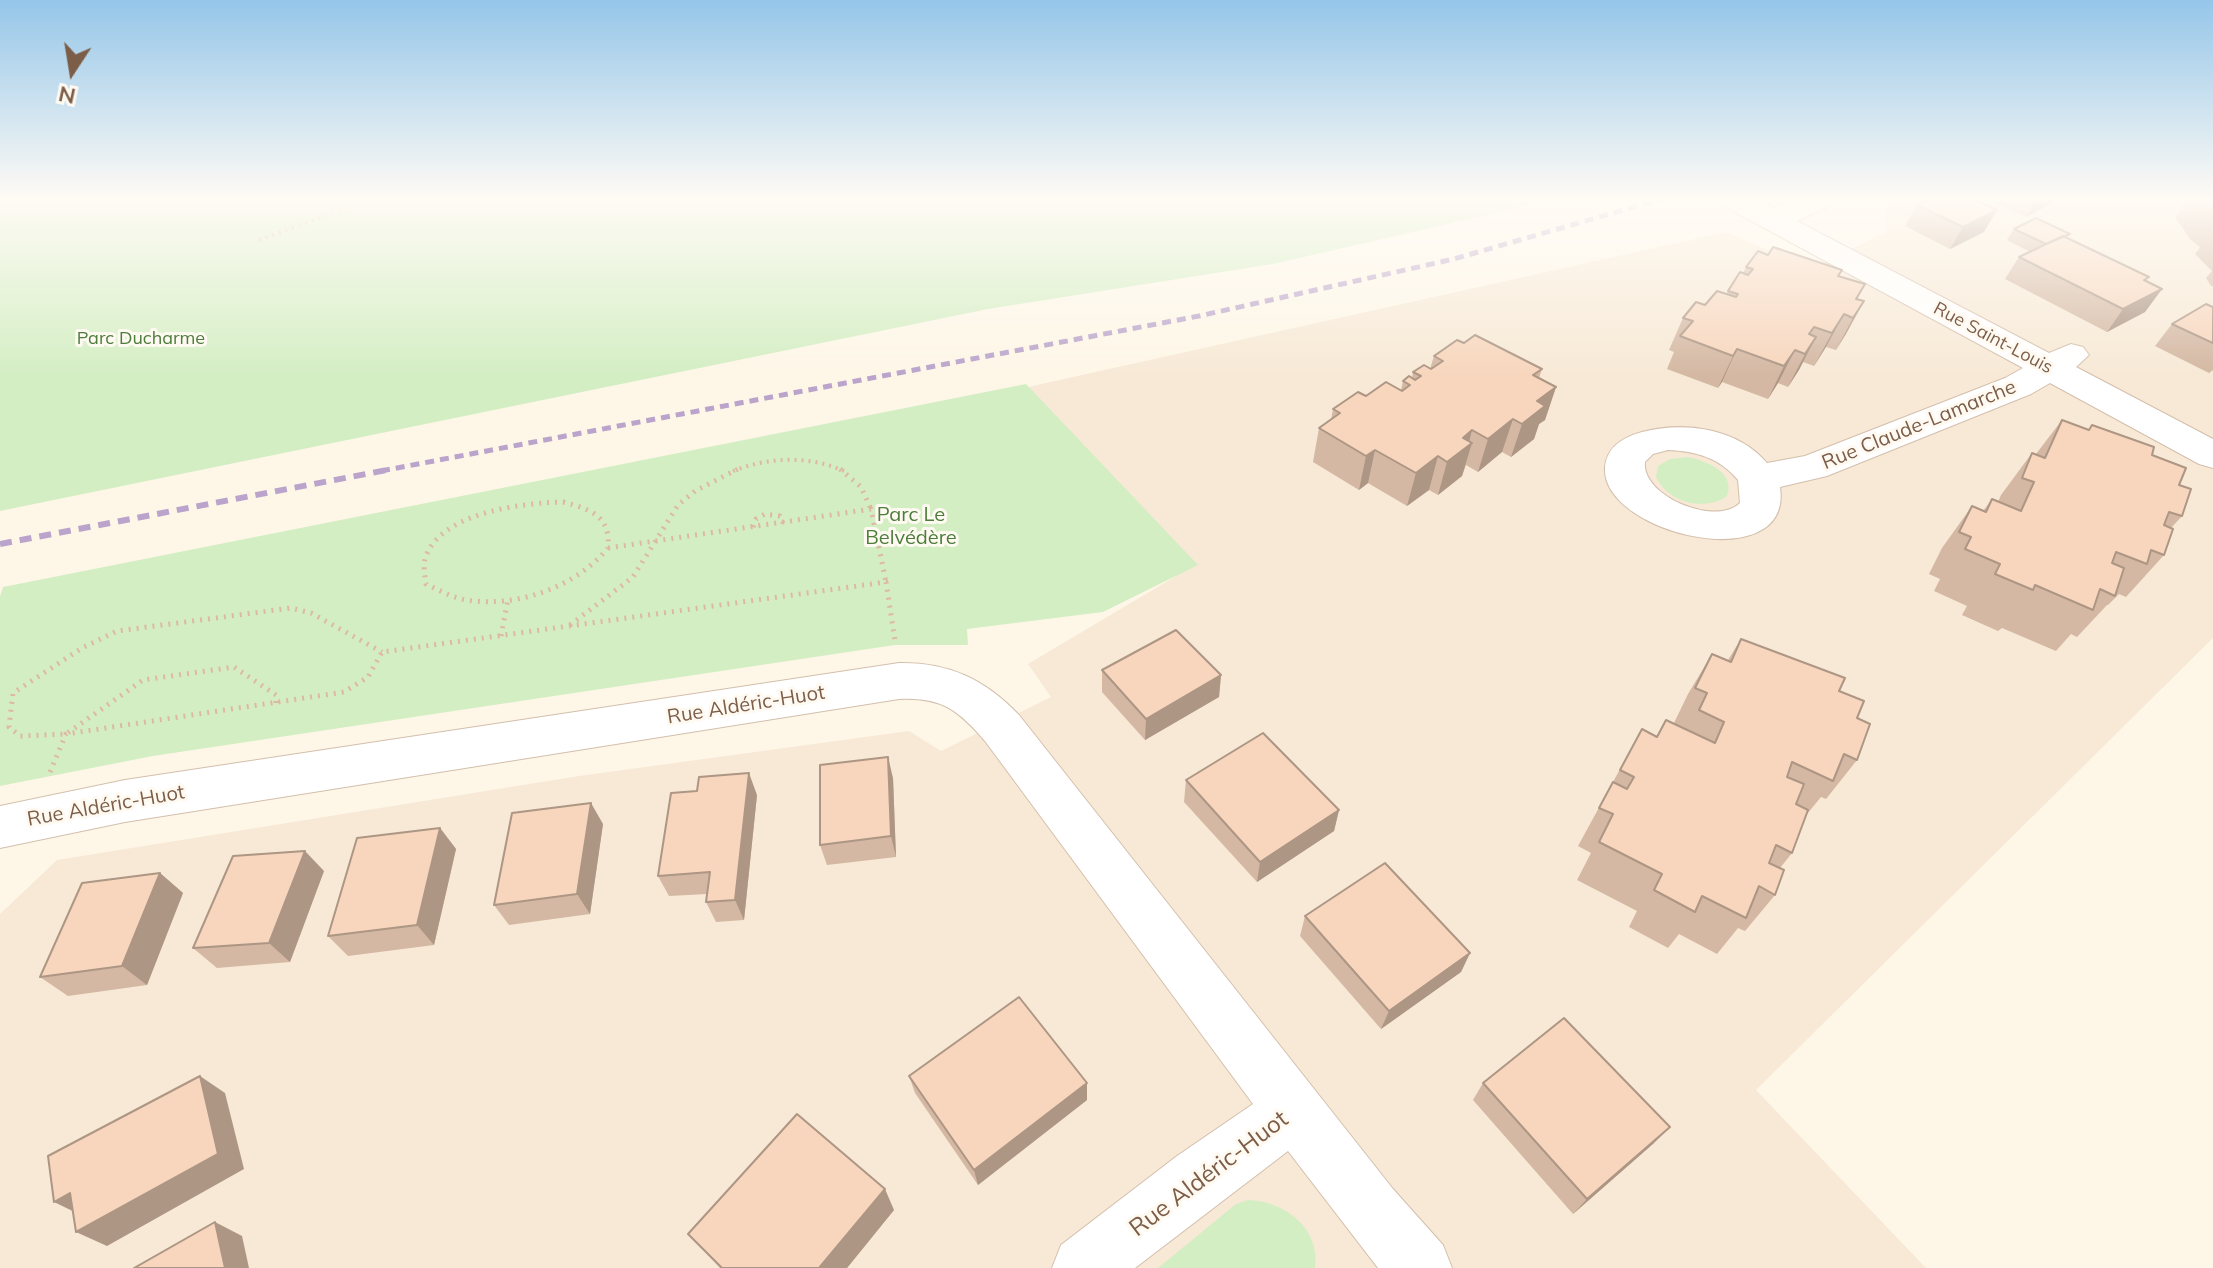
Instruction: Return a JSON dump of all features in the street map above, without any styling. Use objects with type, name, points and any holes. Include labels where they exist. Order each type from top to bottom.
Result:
[{"type":"street","name":"Rue Saint-Louis","points":[[1881,257],[2062,361],[2213,455]]},
{"type":"street","name":"Rue Saint-Louis","points":[[2062,361],[2213,426]]},
{"type":"street","name":"Rue Claude-Lamarche","points":[[1758,478],[1813,467],[1999,394],[2062,361]]},
{"type":"street","name":"Rue Aldéric-Huot","points":[[0,827],[125,801],[899,681],[935,683],[959,689],[973,697],[1002,728],[1416,1267]]},
{"type":"street","name":"Rue Aldéric-Huot","points":[[1084,1268],[1199,1178],[1295,1110]]},
{"type":"path","points":[[569,626],[631,579],[658,542],[672,510],[693,491],[724,473],[765,462],[817,463],[844,472],[863,489],[871,509],[886,582],[896,650]]},
{"type":"path","points":[[536,502],[569,505],[599,516],[606,524],[608,548],[602,557],[553,588],[508,599],[465,600],[426,584],[422,576],[425,556],[439,538],[492,509],[536,502]]},
{"type":"path","points":[[608,548],[871,509]]},
{"type":"path","points":[[753,527],[756,519],[765,514],[780,516],[783,523]]},
{"type":"path","points":[[382,652],[371,676],[360,686],[333,694],[66,734],[20,736],[9,727],[13,693],[82,648],[117,631],[291,608],[311,613],[382,652],[886,582]]},
{"type":"path","points":[[501,636],[508,599]]},
{"type":"path","points":[[46,780],[66,734],[143,680],[234,667],[276,695],[276,703]]},
{"type":"shaded area","points":[[1613,257],[1785,257],[1813,269],[1836,257],[2213,257],[2213,638],[1756,1090],[1926,1268],[0,1268],[0,914],[57,860],[579,776],[909,731],[941,751],[1051,697],[1028,664],[1176,576],[992,395]]},
{"type":"green space","name":"Parc Ducharme","points":[[0,257],[1303,257],[988,309],[0,511]]},
{"type":"green space","name":"Parc Le Belvédère","points":[[1026,384],[1198,565],[1103,612],[967,629],[968,645],[895,645],[153,756],[0,786],[0,596],[3,587]]},
{"type":"green space","points":[[1688,457],[1703,461],[1723,474],[1729,488],[1727,496],[1718,501],[1698,504],[1678,499],[1662,486],[1656,477],[1658,466],[1670,459]]},
{"type":"green space","points":[[1248,1200],[1274,1205],[1297,1219],[1312,1241],[1315,1268],[1158,1268],[1236,1204]]},
{"type":"building","points":[[1753,257],[1804,257],[1842,270],[1838,276],[1865,284],[1856,299],[1864,301],[1853,318],[1844,314],[1832,333],[1814,327],[1809,334],[1816,337],[1805,354],[1795,350],[1784,366],[1737,349],[1733,356],[1680,336],[1693,321],[1683,318],[1696,302],[1705,305],[1717,291],[1736,297],[1738,294],[1728,291],[1740,272],[1748,275],[1753,269],[1746,267]]},
{"type":"building","points":[[2019,257],[2107,257],[2149,277],[2144,280],[2162,289],[2123,309]]},
{"type":"building","points":[[2206,304],[2213,307],[2213,343],[2172,324]]},
{"type":"building","points":[[1475,335],[1542,369],[1533,375],[1556,387],[1537,401],[1545,406],[1522,424],[1513,419],[1488,439],[1472,430],[1463,438],[1472,443],[1447,462],[1438,456],[1416,473],[1375,450],[1366,456],[1319,428],[1340,413],[1333,409],[1358,392],[1366,396],[1386,382],[1402,391],[1410,385],[1403,381],[1409,376],[1415,380],[1421,376],[1413,372],[1424,365],[1431,369],[1443,361],[1434,356],[1457,340],[1464,343]]},
{"type":"building","points":[[2062,420],[2089,430],[2092,425],[2154,447],[2152,455],[2186,468],[2179,485],[2191,489],[2182,516],[2169,512],[2164,525],[2173,529],[2164,555],[2151,550],[2147,564],[2116,552],[2112,563],[2124,568],[2115,596],[2100,589],[2093,610],[2035,585],[2033,590],[1995,574],[2000,564],[1965,549],[1971,537],[1959,532],[1972,506],[1986,512],[1992,499],[2021,511],[2034,482],[2022,478],[2032,453],[2045,458]]},
{"type":"building","points":[[1176,630],[1221,675],[1146,719],[1102,670]]},
{"type":"building","points":[[1741,639],[1845,678],[1839,691],[1864,701],[1857,718],[1870,724],[1857,760],[1844,754],[1833,781],[1792,762],[1787,777],[1804,784],[1796,804],[1808,810],[1792,853],[1776,845],[1769,863],[1784,870],[1775,895],[1759,886],[1746,918],[1702,896],[1695,912],[1654,890],[1662,874],[1599,842],[1613,814],[1599,808],[1613,782],[1627,789],[1634,777],[1620,770],[1642,729],[1657,737],[1666,720],[1715,743],[1724,722],[1699,710],[1707,693],[1695,688],[1712,654],[1731,662]]},
{"type":"building","points":[[1263,733],[1339,810],[1260,862],[1186,780]]},
{"type":"building","points":[[888,757],[891,836],[820,845],[820,765]]},
{"type":"building","points":[[749,773],[735,900],[706,902],[710,872],[658,876],[671,793],[697,791],[699,777]]},
{"type":"building","points":[[591,803],[577,894],[494,905],[512,813]]},
{"type":"building","points":[[440,828],[417,925],[328,936],[357,838]]},
{"type":"building","points":[[305,851],[269,943],[193,948],[233,856]]},
{"type":"building","points":[[1385,863],[1470,953],[1389,1011],[1305,916]]},
{"type":"building","points":[[160,873],[122,966],[40,977],[82,883]]},
{"type":"building","points":[[1019,997],[1087,1083],[974,1170],[909,1076]]},
{"type":"building","points":[[1564,1018],[1670,1127],[1587,1199],[1483,1083]]},
{"type":"building","points":[[200,1076],[218,1154],[76,1232],[70,1193],[54,1202],[48,1156]]},
{"type":"building","points":[[797,1114],[885,1189],[819,1268],[722,1268],[688,1234]]},
{"type":"building","points":[[215,1222],[225,1268],[134,1268]]},
{"type":"railway","points":[[381,471],[1199,316],[1460,257]]},
{"type":"railway","points":[[0,544],[392,469]]}]
